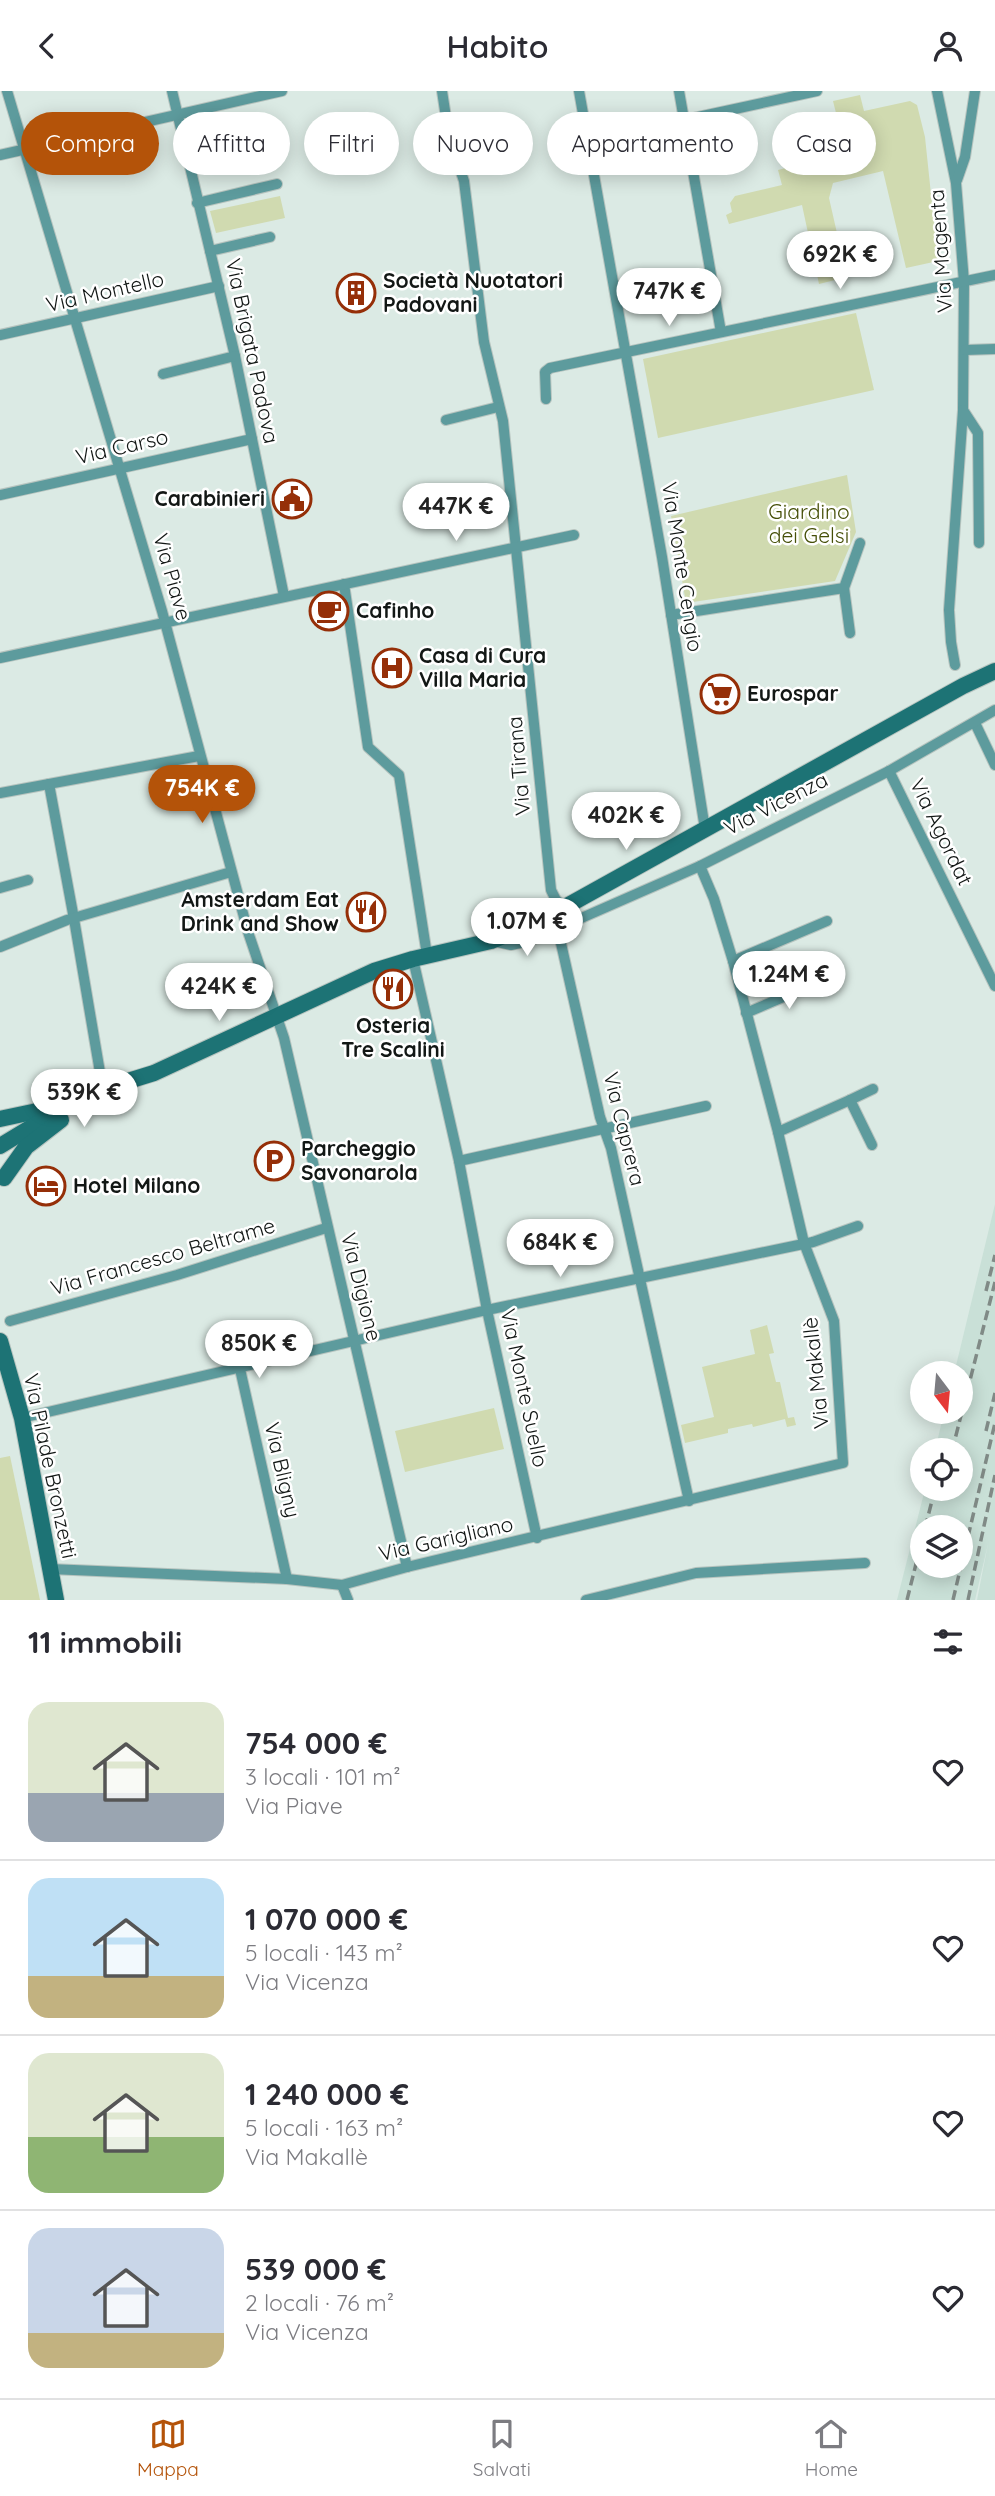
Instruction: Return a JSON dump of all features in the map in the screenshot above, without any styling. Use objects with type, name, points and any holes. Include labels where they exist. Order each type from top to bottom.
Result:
[{"type":"main road","points":[[963,686],[995,664]]},
{"type":"main road","points":[[963,686],[995,671]]},
{"type":"main road","name":"Via Vicenza","points":[[2,1183],[22,1151],[46,1130],[70,1115],[361,977],[420,957],[491,941],[523,928],[963,686]]},
{"type":"main road","name":"Via Vicenza","points":[[0,1146],[66,1106],[154,1073]]},
{"type":"main road","name":"Via Vicenza","points":[[0,1119],[46,1107],[66,1106]]},
{"type":"main road","points":[[0,1159],[4,1168],[2,1183]]},
{"type":"main road","name":"Via Pilade Bronzetti","points":[[0,1341],[22,1418],[56,1600]]},
{"type":"street","name":"Via Piave","points":[[8,91],[21,135]]},
{"type":"street","name":"Via Brigata Padova","points":[[172,91],[176,112]]},
{"type":"street","points":[[190,112],[282,91]]},
{"type":"street","name":"Via Tirana","points":[[442,91],[449,137],[464,181],[479,310],[503,421],[546,852],[552,895],[565,907]]},
{"type":"street","name":"Via Monte Cengio","points":[[579,91],[671,615],[705,829]]},
{"type":"street","points":[[679,91],[683,112]]},
{"type":"street","points":[[721,112],[817,91]]},
{"type":"street","name":"Via Magenta","points":[[937,91],[956,183],[964,282],[963,411],[949,610],[955,665]]},
{"type":"street","points":[[956,183],[965,157],[975,91]]},
{"type":"street","points":[[0,155],[21,150]]},
{"type":"street","name":"Via Piave","points":[[33,175],[165,621],[231,872],[277,1016]]},
{"type":"street","name":"Via Brigata Padova","points":[[191,175],[235,356],[284,596]]},
{"type":"street","points":[[694,175],[721,332]]},
{"type":"street","points":[[197,203],[277,184]]},
{"type":"street","points":[[210,251],[270,237]]},
{"type":"street","points":[[546,399],[547,369],[995,275]]},
{"type":"street","name":"Via Montello","points":[[0,335],[219,286]]},
{"type":"street","points":[[965,350],[995,349]]},
{"type":"street","points":[[163,373],[235,356]]},
{"type":"street","points":[[446,420],[498,407]]},
{"type":"street","name":"Via Magenta","points":[[963,411],[978,433],[979,543]]},
{"type":"street","name":"Via Carso","points":[[0,495],[120,466],[252,439]]},
{"type":"street","points":[[0,658],[574,535]]},
{"type":"street","points":[[850,633],[844,589],[860,543]]},
{"type":"street","points":[[344,584],[368,747],[399,775],[420,957]]},
{"type":"street","points":[[671,615],[844,589]]},
{"type":"street","name":"Via Vicenza","points":[[491,941],[511,945],[529,941],[700,866],[889,771],[995,710]]},
{"type":"street","points":[[975,723],[995,765]]},
{"type":"street","points":[[0,793],[199,756]]},
{"type":"street","name":"Via Agordat","points":[[889,771],[995,986]]},
{"type":"street","points":[[49,784],[103,1090]]},
{"type":"street","name":"Via Makallè","points":[[700,866],[714,899],[733,961],[804,1243],[834,1321],[844,1463]]},
{"type":"street","points":[[0,947],[74,919],[231,872]]},
{"type":"street","points":[[0,888],[28,880]]},
{"type":"street","points":[[733,961],[827,921]]},
{"type":"street","name":"Via Caprera","points":[[558,930],[604,1129],[614,1161],[689,1501]]},
{"type":"street","name":"Via Monte Suello","points":[[420,957],[487,1310],[537,1538]]},
{"type":"street","points":[[746,1013],[821,981]]},
{"type":"street","name":"Via Digione","points":[[277,1016],[407,1567]]},
{"type":"street","points":[[778,1132],[873,1089]]},
{"type":"street","points":[[850,1100],[872,1145]]},
{"type":"street","points":[[459,1161],[706,1106]]},
{"type":"street","points":[[22,1418],[487,1310],[804,1243],[858,1226]]},
{"type":"street","name":"Via Francesco Beltrame","points":[[10,1321],[177,1275],[327,1228]]},
{"type":"street","name":"Via Bligny","points":[[240,1369],[287,1579]]},
{"type":"street","name":"Via Garigliano","points":[[50,1569],[287,1579],[342,1585],[407,1567],[844,1463]]},
{"type":"street","points":[[586,1600],[696,1573],[865,1563]]},
{"type":"street","points":[[342,1585],[348,1600]]},
{"type":"shaded area","points":[[995,1204],[995,1600],[977,1600],[988,1544],[975,1600],[897,1600],[910,1548],[910,1578],[973,1578],[973,1515],[918,1515],[922,1501],[973,1501],[973,1438],[938,1438],[941,1425],[973,1425],[973,1361],[957,1361]]},
{"type":"green space","points":[[860,95],[864,111],[910,101],[917,105],[925,137],[938,261],[906,268],[883,171],[876,173],[876,112],[836,112],[833,101]]},
{"type":"green space","points":[[779,175],[866,175],[833,183],[829,198],[847,277],[819,284],[802,205],[729,224],[726,215],[732,212],[730,203],[735,196],[782,185]]},
{"type":"green space","points":[[280,196],[285,218],[216,233],[210,211]]},
{"type":"green space","points":[[856,313],[874,390],[658,438],[643,359]]},
{"type":"green space","name":"Giardino dei Gelsi","points":[[847,475],[856,532],[835,581],[686,603],[671,516]]},
{"type":"green space","points":[[767,1325],[774,1353],[769,1354],[776,1382],[780,1382],[788,1418],[794,1417],[796,1425],[787,1427],[785,1419],[753,1427],[752,1424],[728,1429],[728,1433],[685,1443],[681,1425],[714,1417],[702,1367],[755,1354],[750,1330]]},
{"type":"green space","points":[[494,1408],[504,1449],[405,1472],[395,1431]]},
{"type":"green space","points":[[10,1456],[40,1600],[0,1600],[0,1458]]},
{"type":"railway","points":[[986,1291],[995,1255]]},
{"type":"railway","points":[[955,1438],[995,1282]]},
{"type":"railway","points":[[986,1431],[995,1393]]},
{"type":"railway","points":[[973,1516],[995,1423]]},
{"type":"railway","points":[[968,1600],[995,1475]]},
{"type":"railway","points":[[928,1515],[932,1501]]},
{"type":"railway","points":[[907,1600],[912,1578]]},
{"type":"railway","points":[[953,1600],[958,1578]]},
{"type":"place","name":"Società Nuotatori Padovani","points":[[356,293]]},
{"type":"place","name":"Carabinieri","points":[[292,499]]},
{"type":"place","name":"Cafinho","points":[[329,611]]},
{"type":"place","name":"Casa di Cura Villa Maria","points":[[392,668]]},
{"type":"place","name":"Eurospar","points":[[720,694]]},
{"type":"place","name":"Amsterdam Eat Drink and Show","points":[[366,912]]},
{"type":"place","name":"Osteria Tre Scalini","points":[[393,989]]},
{"type":"place","name":"Parcheggio Savonarola","points":[[274,1161]]},
{"type":"place","name":"Hotel Milano","points":[[46,1186]]}]
